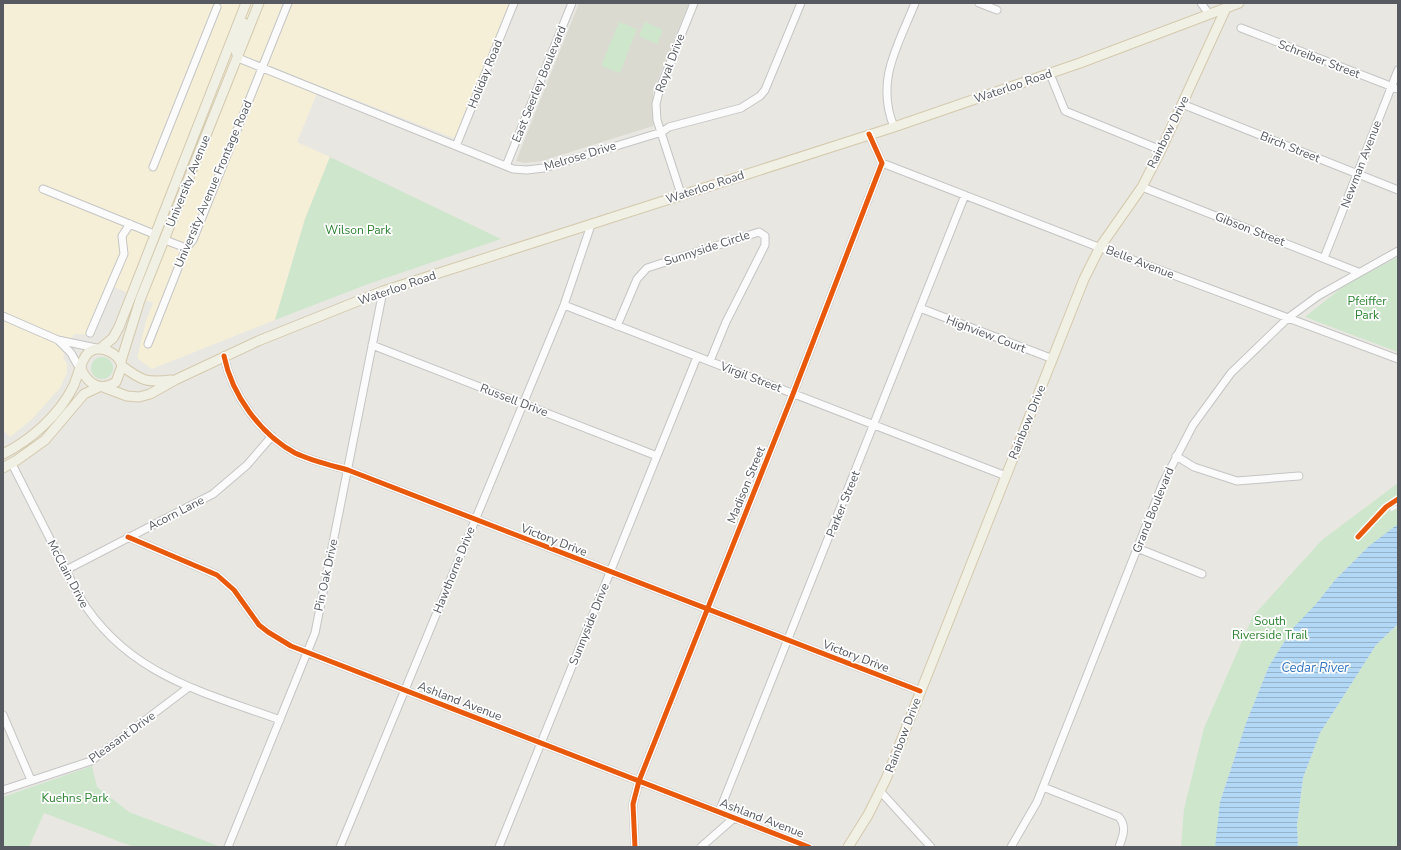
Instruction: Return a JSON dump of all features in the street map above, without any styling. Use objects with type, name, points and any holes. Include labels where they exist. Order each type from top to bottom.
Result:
[{"type":"main road","points":[[238,58],[235,47],[244,23],[246,3]]},
{"type":"main road","name":"University Avenue","points":[[98,348],[113,338],[119,327],[154,234],[246,3]]},
{"type":"main road","name":"University Avenue","points":[[122,364],[145,286],[260,3]]},
{"type":"main road","name":"Waterloo Road","points":[[101,387],[127,396],[139,397],[160,389],[224,356],[258,341],[383,291],[592,225],[681,194],[894,127],[1050,74],[1209,14],[1228,5],[1239,3]]},
{"type":"main road","name":"Rainbow Drive","points":[[848,847],[880,791],[1084,279],[1100,247],[1142,187],[1161,150],[1228,5]]},
{"type":"main road","points":[[145,286],[147,266],[156,243],[154,234]]},
{"type":"main road","points":[[3,468],[12,464],[45,440],[84,394],[116,382],[122,364],[112,353],[98,348],[88,353],[66,401],[49,420],[25,441],[4,451]]},
{"type":"main road","name":"Waterloo Road","points":[[122,364],[145,381],[154,382],[175,380]]},
{"type":"main road","points":[[81,368],[86,379],[101,387]]},
{"type":"street","name":"University Avenue Frontage Road","points":[[148,344],[186,248],[193,240],[288,3]]},
{"type":"street","name":"Holiday Road","points":[[456,146],[514,3]]},
{"type":"street","name":"East Seerley Boulevard","points":[[506,166],[572,3]]},
{"type":"street","name":"Royal Drive","points":[[681,194],[657,120],[657,96],[694,3]]},
{"type":"street","name":"Melrose Drive","points":[[238,58],[513,169],[527,170],[544,168],[662,132],[669,127],[741,108],[760,96],[765,90],[801,3]]},
{"type":"street","points":[[894,127],[886,105],[887,78],[915,3]]},
{"type":"street","points":[[979,3],[998,10]]},
{"type":"street","points":[[1200,3],[1209,14]]},
{"type":"street","points":[[153,167],[217,7]]},
{"type":"street","name":"Schreiber Street","points":[[1241,28],[1395,88]]},
{"type":"street","name":"Newman Avenue","points":[[1324,258],[1357,174],[1395,88],[1398,70]]},
{"type":"street","points":[[1050,74],[1060,103],[1065,111],[1161,150]]},
{"type":"street","name":"Birch Street","points":[[1182,104],[1398,190]]},
{"type":"street","points":[[869,134],[882,163]]},
{"type":"street","name":"Belle Avenue","points":[[882,163],[1398,359]]},
{"type":"street","name":"Madison Street","points":[[635,847],[633,804],[638,781],[708,610],[882,163]]},
{"type":"street","name":"Gibson Street","points":[[1142,187],[1358,272]]},
{"type":"street","points":[[43,189],[154,234]]},
{"type":"street","name":"Parker Street","points":[[720,812],[965,195]]},
{"type":"street","points":[[90,333],[124,254],[122,236],[130,224]]},
{"type":"street","name":"Hawthorne Drive","points":[[340,847],[564,305],[592,225]]},
{"type":"street","name":"Sunnyside Circle","points":[[617,326],[637,279],[647,268],[760,232],[765,236],[765,245],[726,322],[710,361]]},
{"type":"street","points":[[164,240],[186,248]]},
{"type":"street","name":"Grand Boulevard","points":[[1011,847],[1030,818],[1044,787],[1137,548],[1176,456],[1193,425],[1222,385],[1248,356],[1288,318],[1318,296],[1358,272],[1398,251]]},
{"type":"street","name":"Pin Oak Drive","points":[[228,847],[315,633],[383,291]]},
{"type":"street","name":"Virgil Street","points":[[564,305],[1006,476]]},
{"type":"street","name":"Highview Court","points":[[920,308],[1052,359]]},
{"type":"street","points":[[3,316],[58,340],[98,348]]},
{"type":"street","points":[[58,340],[71,352],[77,364],[81,368]]},
{"type":"street","name":"Russell Drive","points":[[372,345],[657,456]]},
{"type":"street","name":"Victory Drive","points":[[224,356],[226,366],[244,404],[254,419],[283,445],[305,457],[348,470],[920,691]]},
{"type":"street","name":"Sunnyside Drive","points":[[499,847],[697,356]]},
{"type":"street","name":"Acorn Lane","points":[[66,570],[199,502],[224,487],[247,466],[272,436]]},
{"type":"street","points":[[1176,456],[1194,467],[1237,480],[1299,476]]},
{"type":"street","name":"McClain Drive","points":[[12,464],[88,612],[109,636],[127,652],[156,671],[189,687],[280,720]]},
{"type":"street","name":"Ashland Avenue","points":[[128,537],[217,575],[234,590],[250,613],[268,632],[291,646],[809,847]]},
{"type":"street","points":[[1137,548],[1202,574]]},
{"type":"street","name":"Pleasant Drive","points":[[3,790],[91,761],[189,687]]},
{"type":"street","points":[[3,715],[31,780]]},
{"type":"street","points":[[1044,787],[1118,817],[1122,821],[1124,832],[1119,847]]},
{"type":"street","points":[[880,791],[931,847]]},
{"type":"street","points":[[701,847],[734,818]]},
{"type":"shaded area","points":[[3,3],[514,3],[459,140],[320,86],[297,142],[330,157],[305,219],[275,320],[152,369],[137,358],[146,321],[153,303],[114,287],[94,335],[74,334],[63,357],[67,364],[67,373],[60,388],[31,420],[10,437],[3,430]]},
{"type":"shaded area","points":[[579,3],[689,3],[653,91],[653,126],[542,161],[524,163],[516,161]]},
{"type":"green space","points":[[619,22],[637,29],[620,73],[601,66]]},
{"type":"green space","points":[[645,22],[663,30],[657,44],[639,36]]},
{"type":"green space","name":"Wilson Park","points":[[330,157],[501,239],[368,284],[275,320],[305,219]]},
{"type":"green space","name":"Pfeiffer Park","points":[[1398,257],[1398,352],[1305,317],[1345,285]]},
{"type":"green space","points":[[102,357],[110,360],[113,368],[110,376],[102,379],[94,376],[91,368],[94,360]]},
{"type":"green space","name":"South Riverside Trail","points":[[1398,483],[1398,528],[1369,546],[1335,580],[1269,666],[1246,723],[1220,802],[1220,847],[1181,847],[1184,809],[1204,728],[1253,616],[1322,540]]},
{"type":"green space","points":[[1398,624],[1398,847],[1298,847],[1297,825],[1303,778],[1320,733],[1376,645]]},
{"type":"green space","name":"Kuehns Park","points":[[92,766],[97,787],[129,812],[221,847],[134,847],[44,813],[29,847],[3,847],[3,797]]},
{"type":"water","name":"Cedar River","points":[[1398,524],[1398,624],[1376,645],[1320,733],[1303,778],[1297,825],[1298,847],[1215,847],[1220,802],[1246,723],[1269,666],[1293,628],[1316,604],[1335,580],[1369,546]]},
{"type":"railway","points":[[1391,510],[1398,506]]},
{"type":"cycle path","points":[[635,847],[633,804],[639,781],[793,394],[882,163],[869,134]]},
{"type":"cycle path","points":[[224,356],[234,385],[249,412],[270,435],[282,445],[301,456],[348,470],[920,691]]},
{"type":"cycle path","points":[[1358,537],[1386,507],[1398,499]]},
{"type":"cycle path","points":[[128,537],[217,575],[234,590],[259,625],[291,646],[809,847]]}]
